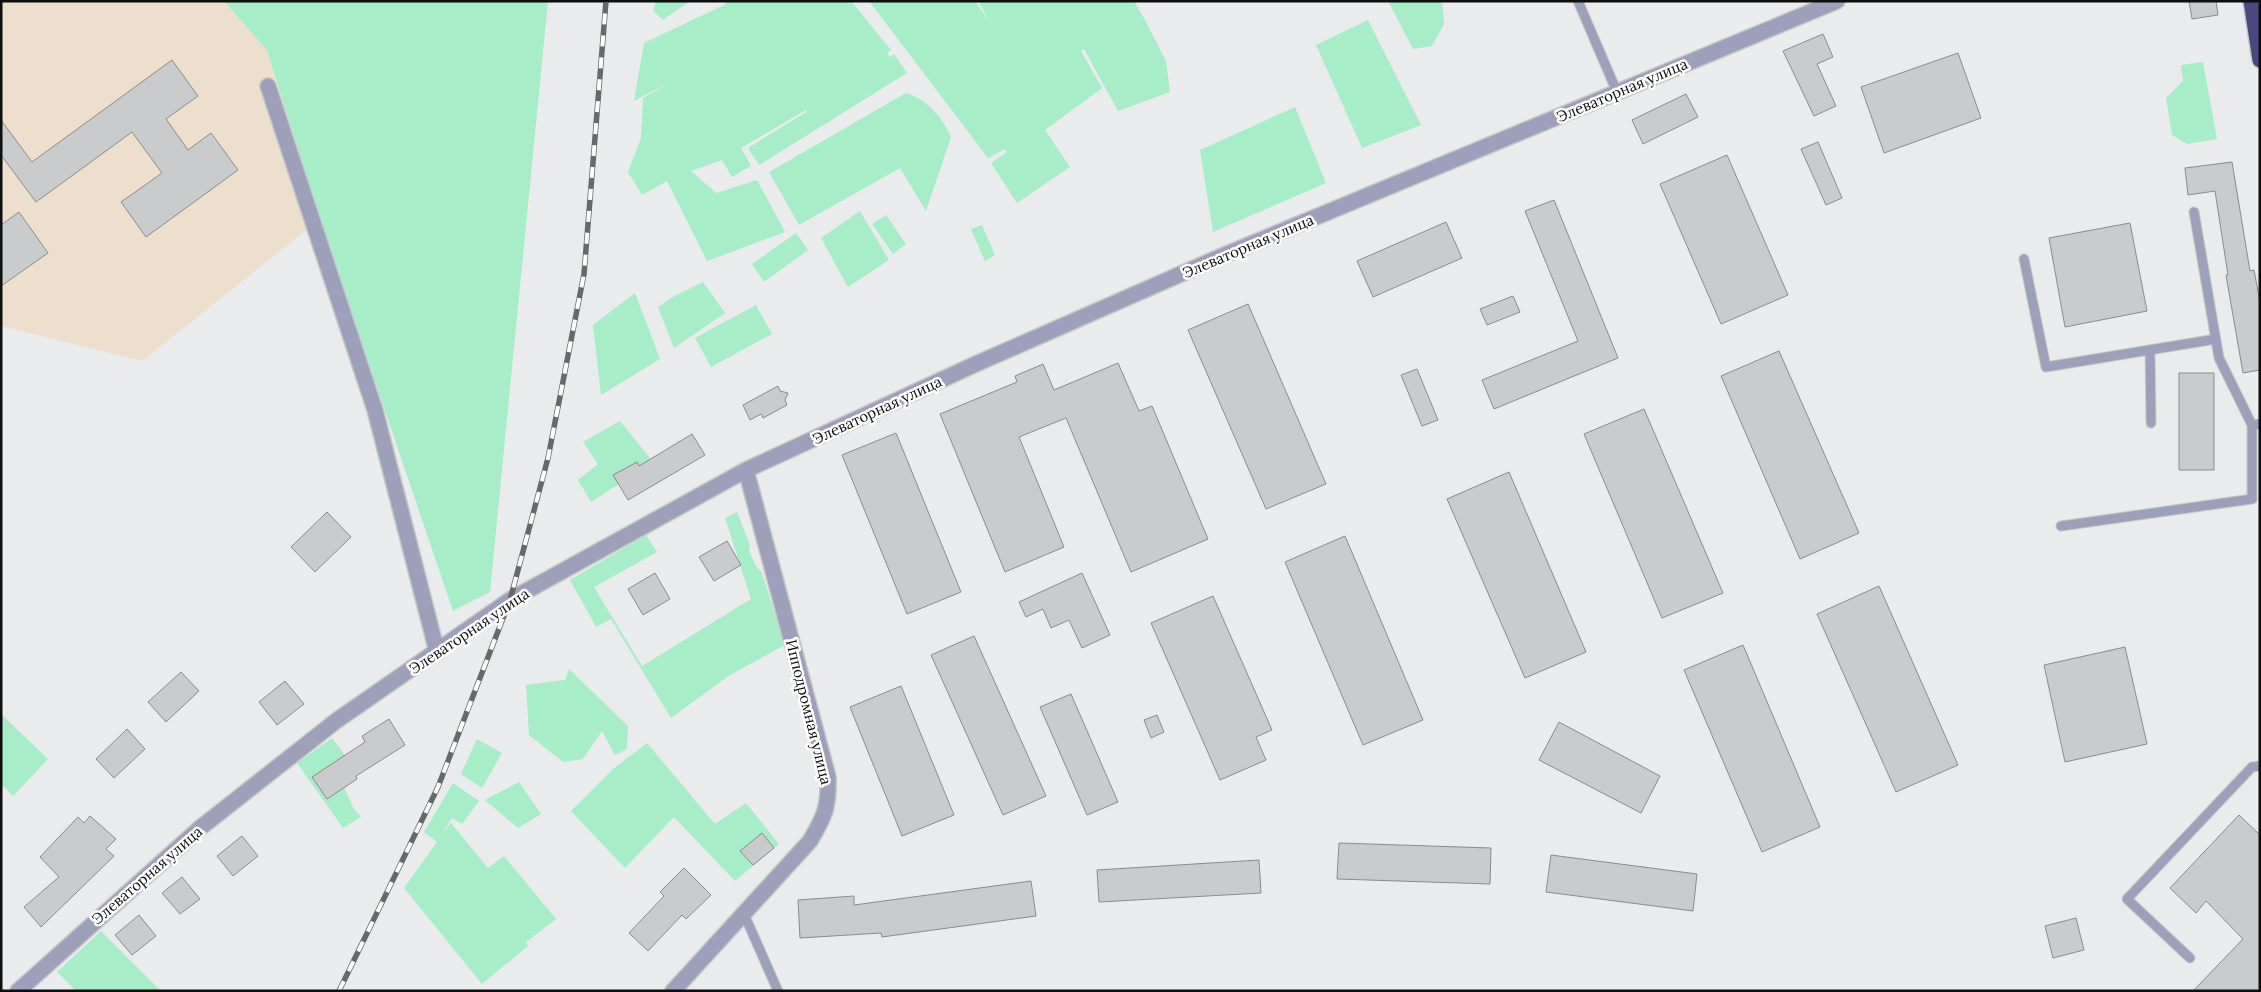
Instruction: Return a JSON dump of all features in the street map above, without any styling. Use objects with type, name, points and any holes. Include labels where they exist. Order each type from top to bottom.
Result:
[{"type":"highway","points":[[2251,1],[2260,60]]},
{"type":"street","name":"Элеваторная улица","points":[[18,991],[200,828],[336,721],[510,600],[746,470],[978,363],[1222,256],[1837,1]]},
{"type":"street","points":[[268,86],[375,410],[437,652]]},
{"type":"street","name":"Ипподромная улица","points":[[673,991],[810,841],[821,822],[828,802],[828,777],[746,470]]},
{"type":"lane","points":[[1578,1],[1617,92]]},
{"type":"lane","points":[[2061,526],[2252,499],[2256,424],[2219,358],[2194,212]]},
{"type":"lane","points":[[2024,259],[2046,367],[2216,339]]},
{"type":"lane","points":[[2150,350],[2151,424]]},
{"type":"lane","points":[[2190,958],[2127,899],[2252,768],[2260,766]]},
{"type":"lane","points":[[744,914],[778,991]]},
{"type":"shaded area","points":[[1,1],[224,1],[267,50],[320,219],[142,361],[1,326]]},
{"type":"green space","points":[[224,1],[548,1],[490,592],[453,611],[320,219],[267,50]]},
{"type":"green space","points":[[656,1],[690,1],[663,20],[653,11]]},
{"type":"green space","points":[[725,1],[851,1],[891,50],[887,53],[890,57],[894,54],[907,73],[759,165],[748,148],[806,112],[809,117],[806,110],[741,148],[751,166],[732,177],[722,160],[691,171],[716,193],[757,180],[785,232],[707,261],[667,181],[642,195],[628,172],[641,138],[643,98],[673,81],[634,101],[644,43],[726,4]]},
{"type":"green space","points":[[869,1],[975,1],[989,21],[978,1],[1134,1],[1166,61],[1170,92],[1118,111],[1084,49],[1081,51],[1102,88],[1045,130],[1070,167],[1017,203],[991,163],[1007,152],[1005,149],[988,158]]},
{"type":"green space","points":[[1388,1],[1442,1],[1444,24],[1432,46],[1413,49]]},
{"type":"green space","points":[[1368,20],[1421,125],[1362,148],[1316,45]]},
{"type":"green space","points":[[2203,62],[2217,139],[2187,144],[2172,135],[2166,98],[2183,81],[2181,65]]},
{"type":"green space","points":[[906,93],[928,105],[939,116],[951,137],[926,211],[900,168],[799,225],[769,172]]},
{"type":"green space","points":[[1295,107],[1326,183],[1213,232],[1200,150]]},
{"type":"green space","points":[[860,211],[889,260],[848,287],[821,238]]},
{"type":"green space","points":[[886,215],[906,244],[893,254],[872,224]]},
{"type":"green space","points":[[982,225],[995,255],[985,261],[971,229]]},
{"type":"green space","points":[[796,233],[808,250],[764,282],[752,264]]},
{"type":"green space","points":[[703,282],[725,313],[674,348],[658,307]]},
{"type":"green space","points":[[635,293],[660,359],[601,395],[593,325]]},
{"type":"green space","points":[[756,305],[772,334],[711,367],[695,338]]},
{"type":"green space","points":[[620,421],[653,462],[591,502],[578,480],[598,464],[583,442]]},
{"type":"green space","points":[[737,512],[750,545],[749,551],[756,566],[762,573],[785,645],[730,675],[671,718],[611,619],[596,627],[570,580],[646,535],[657,552],[594,587],[642,666],[751,599],[725,518]]},
{"type":"green space","points":[[569,669],[628,726],[627,749],[615,755],[602,731],[583,759],[563,762],[529,735],[526,685],[565,680]]},
{"type":"green space","points":[[1,714],[48,759],[13,796],[1,784]]},
{"type":"green space","points":[[332,738],[359,774],[342,783],[354,809],[361,817],[343,828],[297,763]]},
{"type":"green space","points":[[477,739],[502,753],[482,788],[461,774]]},
{"type":"green space","points":[[647,743],[715,824],[746,803],[779,844],[735,881],[674,817],[625,868],[571,811],[613,769]]},
{"type":"green space","points":[[519,782],[541,814],[518,828],[485,800]]},
{"type":"green space","points":[[453,783],[479,801],[462,824],[452,818],[442,834],[451,823],[488,868],[504,856],[556,919],[526,942],[528,946],[482,984],[404,888],[437,842],[424,832]]},
{"type":"green space","points":[[101,931],[161,991],[76,991],[57,972]]},
{"type":"building","points":[[2189,1],[2216,1],[2218,15],[2192,19]]},
{"type":"building","points":[[1823,34],[1833,57],[1817,64],[1836,106],[1814,116],[1783,51]]},
{"type":"building","points":[[1958,53],[1981,118],[1884,153],[1861,87]]},
{"type":"building","points":[[172,60],[198,96],[166,119],[188,150],[211,133],[238,170],[146,237],[121,202],[162,173],[132,132],[36,202],[1,155],[1,120],[32,162]]},
{"type":"building","points":[[1686,94],[1698,117],[1643,144],[1632,120]]},
{"type":"building","points":[[1818,142],[1842,198],[1826,205],[1801,149]]},
{"type":"building","points":[[1727,155],[1788,295],[1721,324],[1660,184]]},
{"type":"building","points":[[2232,162],[2250,271],[2254,270],[2260,302],[2260,370],[2243,373],[2226,275],[2228,275],[2215,191],[2188,195],[2185,168]]},
{"type":"building","points":[[1554,200],[1618,358],[1494,409],[1482,380],[1578,341],[1525,211]]},
{"type":"building","points":[[19,212],[48,253],[1,286],[1,225]]},
{"type":"building","points":[[1446,222],[1462,258],[1373,297],[1357,261]]},
{"type":"building","points":[[2130,223],[2147,311],[2065,327],[2049,238]]},
{"type":"building","points":[[1513,296],[1520,312],[1487,325],[1480,309]]},
{"type":"building","points":[[1248,304],[1326,484],[1266,509],[1188,330]]},
{"type":"building","points":[[1779,351],[1859,533],[1800,559],[1721,376]]},
{"type":"building","points":[[1118,363],[1139,411],[1152,406],[1208,539],[1131,572],[1066,418],[1019,437],[1064,547],[1005,572],[940,414],[1017,382],[1015,376],[1043,364],[1054,390]]},
{"type":"building","points":[[1417,369],[1438,420],[1422,426],[1401,375]]},
{"type":"building","points":[[2179,373],[2214,373],[2214,470],[2179,470]]},
{"type":"building","points":[[778,386],[780,391],[788,393],[785,400],[787,405],[763,418],[761,414],[750,420],[743,405]]},
{"type":"building","points":[[1644,409],[1723,593],[1662,618],[1584,434]]},
{"type":"building","points":[[896,433],[961,592],[907,614],[842,455]]},
{"type":"building","points":[[692,434],[705,455],[628,500],[613,475],[637,462],[639,466]]},
{"type":"building","points":[[1509,472],[1586,652],[1525,678],[1447,499]]},
{"type":"building","points":[[327,512],[351,537],[315,572],[291,547]]},
{"type":"building","points":[[1345,536],[1423,720],[1363,745],[1285,562]]},
{"type":"building","points":[[727,541],[741,565],[714,581],[699,557]]},
{"type":"building","points":[[655,573],[670,599],[643,615],[628,589]]},
{"type":"building","points":[[1082,573],[1110,635],[1082,648],[1069,620],[1051,628],[1043,609],[1026,617],[1019,602]]},
{"type":"building","points":[[1879,586],[1958,765],[1896,792],[1817,614]]},
{"type":"building","points":[[1213,596],[1272,730],[1256,737],[1266,760],[1220,780],[1151,623]]},
{"type":"building","points":[[974,636],[1046,796],[1003,815],[931,655]]},
{"type":"building","points":[[1743,645],[1820,827],[1762,852],[1684,670]]},
{"type":"building","points":[[2125,647],[2147,744],[2065,762],[2044,665]]},
{"type":"building","points":[[181,672],[199,691],[166,722],[148,702]]},
{"type":"building","points":[[285,681],[304,704],[277,725],[259,702]]},
{"type":"building","points":[[901,686],[954,815],[902,836],[850,707]]},
{"type":"building","points":[[1071,694],[1118,802],[1087,815],[1040,707]]},
{"type":"building","points":[[1157,715],[1164,732],[1151,738],[1144,720]]},
{"type":"building","points":[[389,719],[405,745],[356,776],[357,779],[327,799],[312,777],[365,742],[362,736]]},
{"type":"building","points":[[1559,722],[1660,776],[1641,813],[1539,760]]},
{"type":"building","points":[[127,729],[145,749],[114,778],[96,759]]},
{"type":"building","points":[[2239,815],[2260,835],[2260,991],[2193,991],[2243,939],[2206,901],[2196,913],[2170,888]]},
{"type":"building","points":[[90,816],[116,839],[106,849],[114,856],[41,927],[24,907],[59,877],[40,857],[78,817],[84,823]]},
{"type":"building","points":[[762,833],[774,848],[753,865],[740,851]]},
{"type":"building","points":[[242,836],[258,856],[233,876],[217,856]]},
{"type":"building","points":[[1339,843],[1491,848],[1490,884],[1337,879]]},
{"type":"building","points":[[1551,855],[1697,874],[1693,911],[1546,892]]},
{"type":"building","points":[[1259,860],[1261,893],[1099,902],[1097,870]]},
{"type":"building","points":[[684,868],[711,895],[686,919],[682,915],[648,951],[629,933],[664,896],[660,892]]},
{"type":"building","points":[[182,877],[200,899],[180,914],[162,893]]},
{"type":"building","points":[[1031,881],[1036,916],[882,937],[881,933],[800,938],[798,900],[854,896],[854,905]]},
{"type":"building","points":[[139,915],[156,936],[132,955],[115,935]]},
{"type":"building","points":[[2076,918],[2084,950],[2053,958],[2045,926]]},
{"type":"railway","points":[[339,991],[438,787],[510,600],[548,458],[584,274],[606,1]]}]
